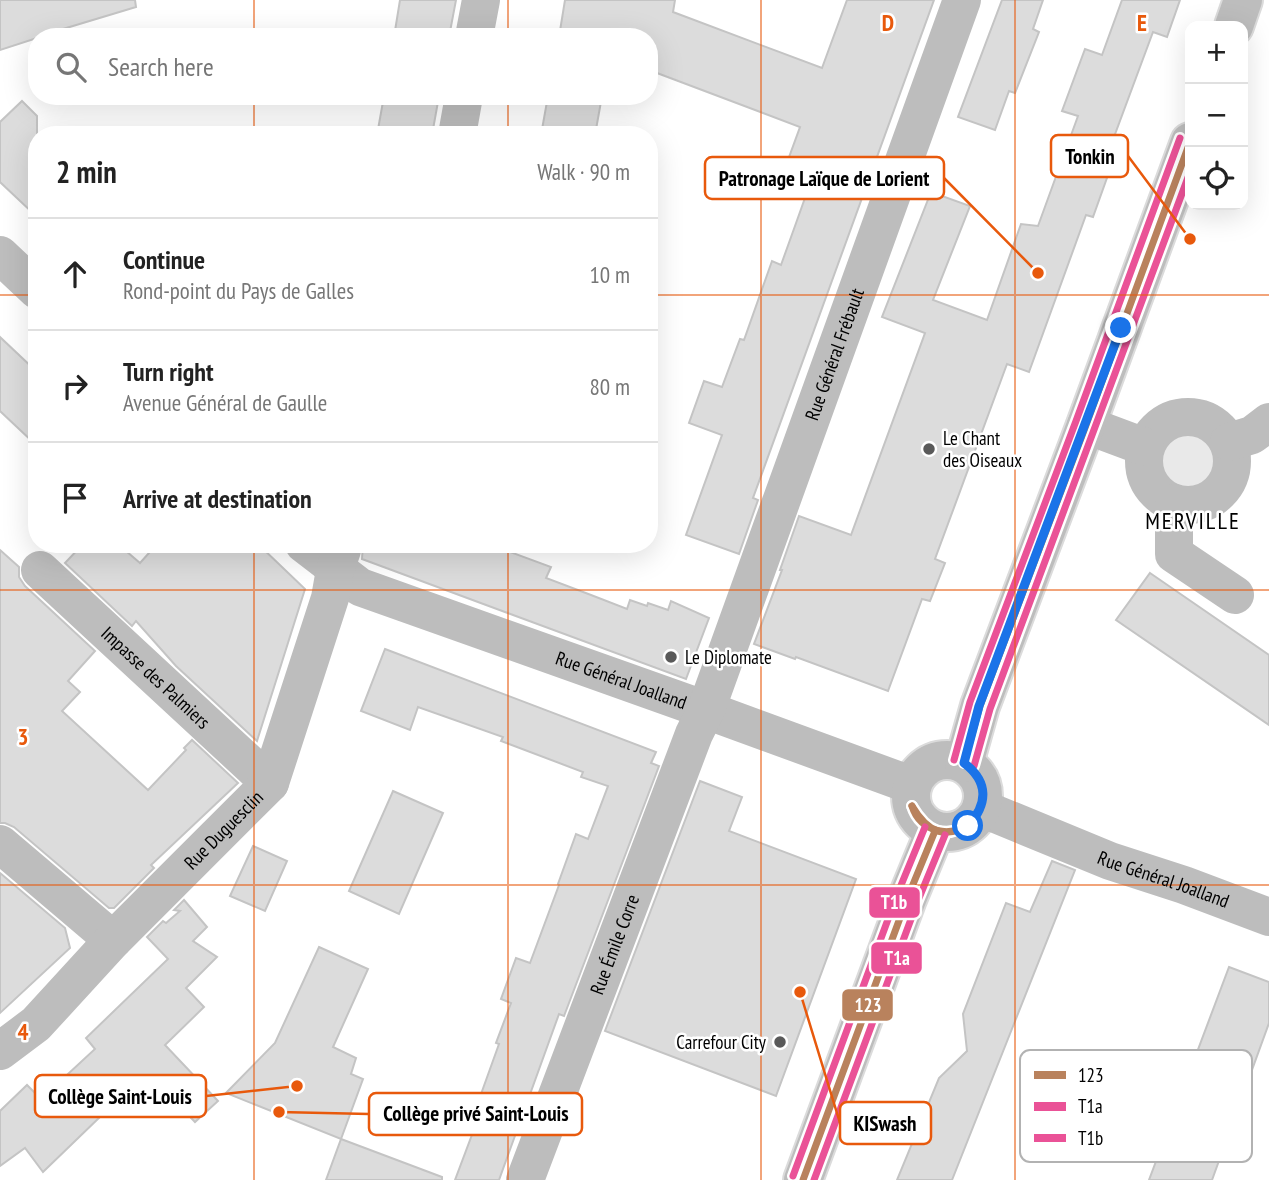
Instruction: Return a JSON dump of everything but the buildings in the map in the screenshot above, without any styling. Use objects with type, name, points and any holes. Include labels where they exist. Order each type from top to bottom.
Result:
[{"type":"street","points":[[476,28],[481,0]]},
{"type":"street","name":"Rue Général Frébault","points":[[706,710],[962,0]]},
{"type":"street","points":[[1236,21],[1243,0]]},
{"type":"street","points":[[459,126],[462,105]]},
{"type":"street","points":[[964,763],[979,706],[1188,147]]},
{"type":"street","points":[[0,255],[28,281]]},
{"type":"street","points":[[1194,416],[1208,421],[1221,430],[1229,442],[1233,457],[1231,473],[1224,486],[1202,503],[1174,503],[1162,497],[1152,487],[1146,475],[1143,461],[1153,433],[1164,423],[1178,417],[1194,416]]},
{"type":"street","points":[[1229,442],[1252,435],[1269,422]]},
{"type":"street","points":[[1086,425],[1146,447]]},
{"type":"street","points":[[1174,503],[1174,554],[1235,595]]},
{"type":"street","name":"Rue Général Joalland","points":[[339,557],[360,587],[911,785]]},
{"type":"street","name":"Rue Duguesclin","points":[[0,1051],[36,1024],[113,940],[270,783],[330,598],[339,557]]},
{"type":"street","name":"Impasse des Palmiers","points":[[40,570],[270,783]]},
{"type":"street","name":"Rue Émile Corre","points":[[525,1180],[694,734],[706,710]]},
{"type":"street","points":[[954,760],[964,763],[972,769],[982,788],[981,808],[976,818],[968,826],[947,833],[925,826],[912,808],[911,785],[916,776],[933,762],[954,760]]},
{"type":"street","name":"Rue Général Joalland","points":[[981,808],[1110,861],[1269,917]]},
{"type":"street","points":[[803,1180],[907,899],[935,831]]},
{"type":"street","points":[[0,844],[113,940]]},
{"type":"shaded area","points":[[1187,427],[1210,437],[1220,460],[1210,483],[1187,493],[1164,483],[1154,460],[1164,437]]},
{"type":"transit line","name":"T1b","points":[[954,760],[970,702],[1180,138]]},
{"type":"transit line","name":"123","points":[[964,763],[980,706],[1188,147]]},
{"type":"transit line","name":"T1a","points":[[974,766],[990,709],[1185,185]]},
{"type":"transit line","name":"123","points":[[912,806],[924,822],[937,831],[953,831],[972,822]]},
{"type":"transit line","name":"123","points":[[912,806],[922,822],[937,830],[955,830],[972,822]]},
{"type":"transit line","name":"T1b","points":[[793,1176],[897,895],[925,827]]},
{"type":"transit line","name":"123","points":[[803,1180],[907,899],[935,831]]},
{"type":"transit line","name":"T1a","points":[[814,1180],[945,835]]},
{"type":"place","name":"Tonkin","points":[[1190,239]]},
{"type":"place","name":"Patronage Laïque de Lorient","points":[[1038,273]]},
{"type":"place","name":"Le Chant des Oiseaux","points":[[929,449]]},
{"type":"place","name":"Le Diplomate","points":[[671,657]]},
{"type":"place","name":"KISwash","points":[[800,992]]},
{"type":"place","name":"Carrefour City","points":[[780,1042]]},
{"type":"place","name":"Collège Saint-Louis","points":[[297,1086]]},
{"type":"place","name":"Collège privé Saint-Louis","points":[[279,1112]]},
{"type":"district","name":"MERVILLE","points":[[1193,520]]},
{"type":"route","points":[[968,826],[976,818],[983,798],[978,778],[964,763],[979,706],[1121,328]]}]
